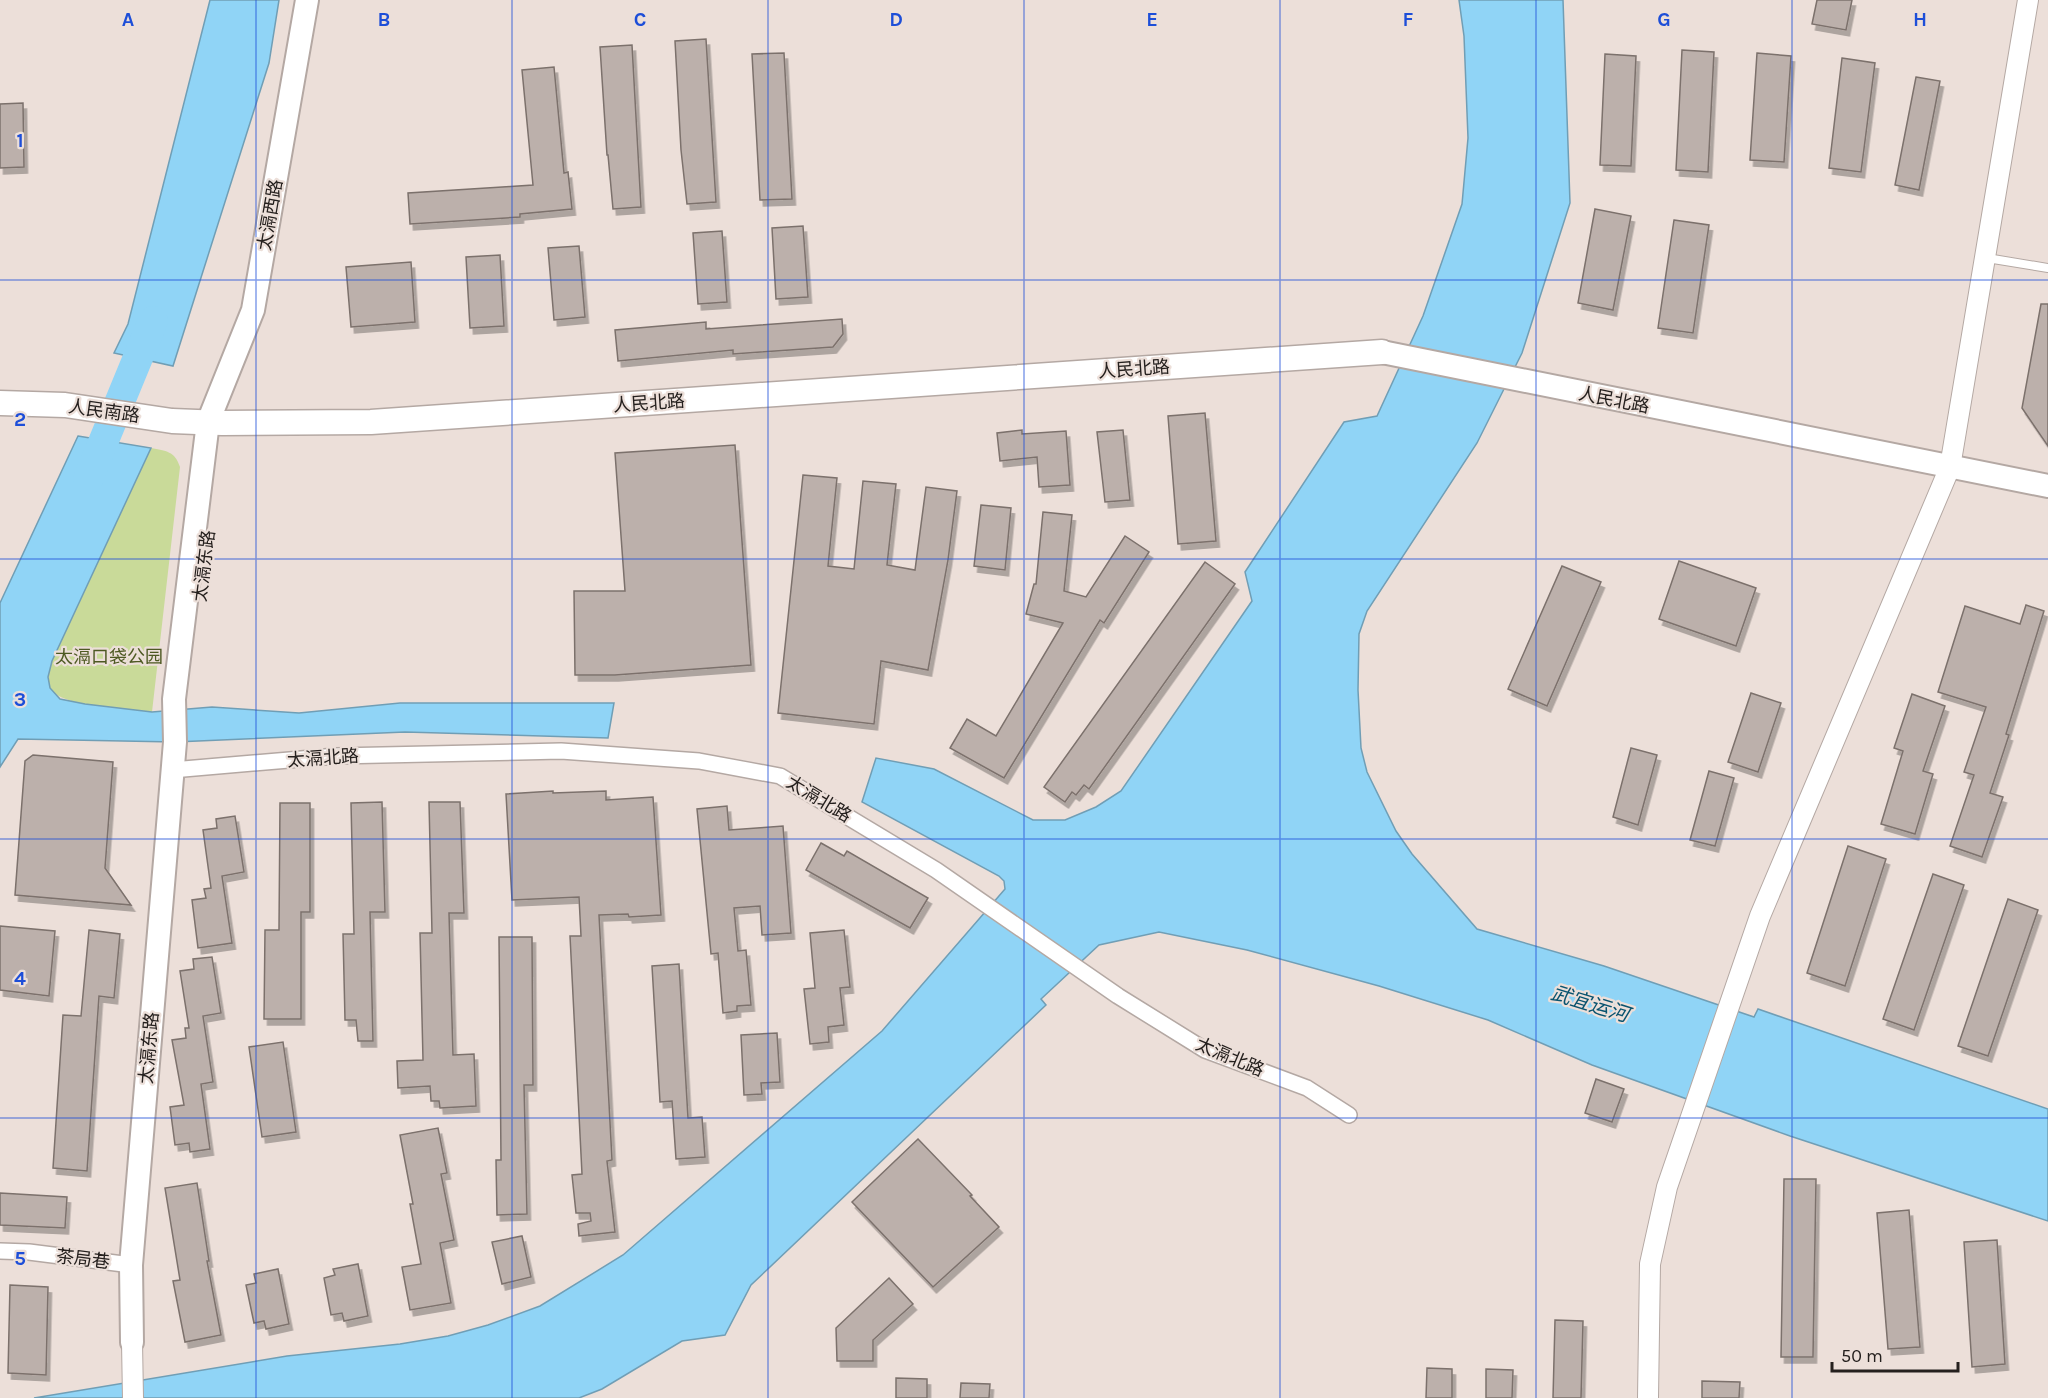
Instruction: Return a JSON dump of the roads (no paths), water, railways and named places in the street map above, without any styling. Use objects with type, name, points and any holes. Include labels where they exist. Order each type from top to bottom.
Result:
[{"type":"main road","name":"太滆西路","points":[[215,423],[253,310],[308,0]]},
{"type":"main road","name":"人民北路","points":[[215,423],[371,422],[1382,352],[2048,486]]},
{"type":"main road","name":"人民南路","points":[[0,403],[65,405],[172,421],[215,423]]},
{"type":"main road","name":"太滆东路","points":[[132,1342],[131,1265],[173,760],[174,699],[215,423]]},
{"type":"street","points":[[1648,1398],[1650,1264],[1667,1187],[1760,916],[1950,467],[2028,0]]},
{"type":"street","name":"太滆北路","points":[[173,760],[561,752],[699,761],[780,776],[936,870],[1092,978],[1204,1050],[1307,1088],[1349,1115]]},
{"type":"street","name":"茶局巷","points":[[0,1251],[29,1252],[131,1265]]},
{"type":"street","name":"太滆东路","points":[[132,1342],[133,1398]]},
{"type":"lane","points":[[1985,258],[2048,268]]},
{"type":"water","points":[[210,0],[279,0],[269,63],[173,366],[114,353],[128,324]]},
{"type":"water","name":"武宜运河","points":[[1459,0],[1563,0],[1570,203],[1522,353],[1477,443],[1367,611],[1359,634],[1358,690],[1361,748],[1367,772],[1396,831],[1412,854],[1477,929],[1604,966],[1754,1017],[1758,1009],[2048,1109],[2048,1221],[1790,1136],[1592,1065],[1488,1020],[1379,986],[1247,950],[1159,932],[1099,945],[1041,999],[1046,1005],[751,1285],[725,1335],[682,1341],[602,1389],[579,1398],[34,1398],[287,1356],[400,1344],[448,1336],[488,1325],[540,1306],[623,1255],[882,1031],[1005,889],[1004,881],[999,876],[862,802],[876,758],[934,769],[1033,820],[1065,820],[1096,807],[1121,791],[1252,601],[1245,572],[1344,422],[1377,416],[1423,316],[1462,204],[1468,138],[1464,36]]},
{"type":"water","points":[[78,436],[151,448],[52,661],[48,677],[50,688],[60,699],[152,712],[212,707],[299,713],[400,703],[614,703],[608,738],[405,732],[175,742],[18,739],[0,767],[0,603]]},
{"type":"waterway","points":[[88,479],[153,321]]},
{"type":"park label","name":"太滆口袋公园","points":[[109,657]]}]
